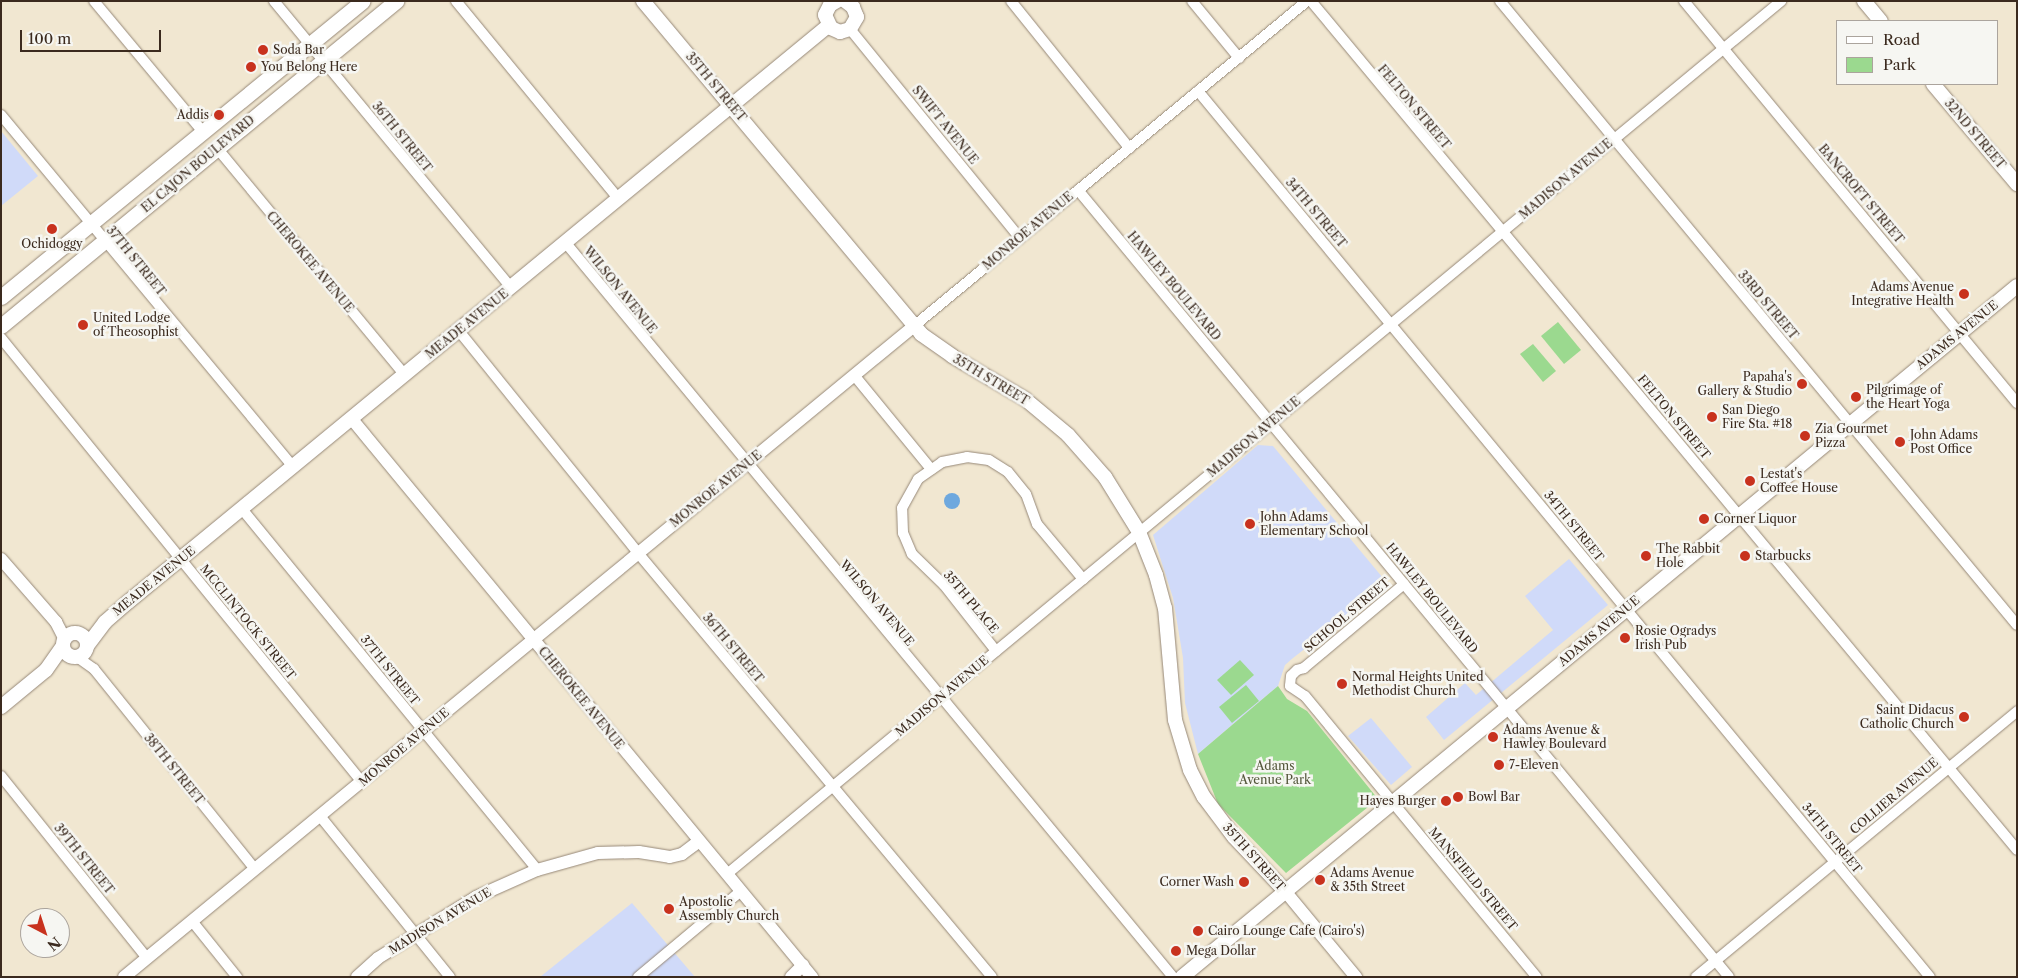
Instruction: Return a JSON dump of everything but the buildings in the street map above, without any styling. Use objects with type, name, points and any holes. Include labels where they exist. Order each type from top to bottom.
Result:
[{"type":"main road","name":"EL CAJON BOULEVARD","points":[[1,297],[362,1]]},
{"type":"main road","name":"EL CAJON BOULEVARD","points":[[1,326],[396,1]]},
{"type":"main road","name":"35TH STREET","points":[[643,1],[914,326],[952,356],[1025,399],[1055,423],[1105,476],[1140,532],[1165,608],[1175,720],[1190,770],[1204,797],[1234,837],[1285,891]]},
{"type":"main road","points":[[1864,1],[1880,20]]},
{"type":"main road","points":[[842,2],[856,17],[850,29],[840,32],[828,26],[825,15],[842,2]]},
{"type":"main road","name":"MEADE AVENUE","points":[[1,707],[46,670],[81,652],[105,622],[350,418],[459,331],[828,26]]},
{"type":"main road","name":"32ND STREET","points":[[1934,85],[2017,184]]},
{"type":"main road","name":"ADAMS AVENUE","points":[[1182,977],[2017,286]]},
{"type":"main road","name":"MEADE AVENUE","points":[[46,670],[70,639],[105,622]]},
{"type":"main road","points":[[70,639],[66,653],[81,652]]},
{"type":"main road","points":[[70,639],[81,652]]},
{"type":"street","points":[[94,1],[203,132]]},
{"type":"street","name":"36TH STREET","points":[[274,1],[511,288]]},
{"type":"street","points":[[456,1],[618,198]]},
{"type":"street","points":[[1011,1],[1129,148]]},
{"type":"street","points":[[1192,1],[1239,58]]},
{"type":"street","name":"MONROE AVENUE","points":[[124,977],[1309,1]]},
{"type":"street","name":"FELTON STREET","points":[[1309,1],[2017,850]]},
{"type":"street","name":"33RD STREET","points":[[1500,1],[2017,625]]},
{"type":"street","name":"BANCROFT STREET","points":[[1684,1],[2017,403]]},
{"type":"street","name":"MADISON AVENUE","points":[[727,874],[1781,1]]},
{"type":"street","name":"SWIFT AVENUE","points":[[850,29],[1020,238]]},
{"type":"street","name":"34TH STREET","points":[[1198,91],[1392,323],[1930,977]]},
{"type":"street","name":"37TH STREET","points":[[1,115],[293,466]]},
{"type":"street","name":"CHEROKEE AVENUE","points":[[217,148],[404,374]]},
{"type":"street","name":"HAWLEY BOULEVARD","points":[[1078,190],[1272,422],[1729,977]]},
{"type":"street","name":"WILSON AVENUE","points":[[565,242],[939,698],[1173,977]]},
{"type":"street","name":"36TH STREET","points":[[459,331],[638,553],[831,787],[992,977]]},
{"type":"street","name":"MCCLINTOCK STREET","points":[[1,338],[362,782]]},
{"type":"street","points":[[854,375],[931,469]]},
{"type":"street","name":"CHEROKEE AVENUE","points":[[350,418],[812,977]]},
{"type":"street","name":"35TH PLACE","points":[[996,651],[944,585],[912,554],[903,532],[902,508],[905,497],[918,479],[942,462],[967,457],[988,460],[1008,472],[1026,494],[1037,524],[1083,579]]},
{"type":"street","name":"37TH STREET","points":[[242,509],[537,870]]},
{"type":"street","points":[[1,559],[70,639]]},
{"type":"street","name":"SCHOOL STREET","points":[[1290,686],[1291,676],[1296,670],[1304,668],[1404,584]]},
{"type":"street","name":"38TH STREET","points":[[81,652],[255,869]]},
{"type":"street","name":"MANSFIELD STREET","points":[[1290,686],[1305,696],[1537,977]]},
{"type":"street","name":"COLLIER AVENUE","points":[[1696,977],[2017,711]]},
{"type":"street","name":"39TH STREET","points":[[1,776],[148,958]]},
{"type":"street","points":[[320,816],[450,977]]},
{"type":"street","name":"MADISON AVENUE","points":[[358,977],[378,958],[476,897],[537,870],[598,853],[639,852],[670,857],[682,854],[699,841]]},
{"type":"street","points":[[638,977],[741,890]]},
{"type":"street","name":"35TH STREET","points":[[1285,891],[1356,977]]},
{"type":"street","points":[[192,921],[238,977]]},
{"type":"street","points":[[791,977],[803,965]]},
{"type":"shaded area","points":[[1,131],[38,176],[1,206]]},
{"type":"shaded area","points":[[1258,445],[1273,446],[1388,584],[1285,665],[1278,686],[1198,754],[1185,703],[1183,658],[1173,598],[1153,535]]},
{"type":"shaded area","points":[[1569,559],[1608,605],[1444,740],[1426,717],[1465,683],[1476,695],[1553,630],[1525,596]]},
{"type":"shaded area","points":[[1371,718],[1412,767],[1391,785],[1348,736]]},
{"type":"shaded area","points":[[632,903],[695,977],[540,977]]},
{"type":"green space","points":[[1558,322],[1581,350],[1564,364],[1541,336]]},
{"type":"green space","points":[[1533,344],[1556,371],[1543,382],[1520,354]]},
{"type":"green space","points":[[1240,660],[1254,675],[1231,695],[1217,680]]},
{"type":"green space","points":[[1246,685],[1259,701],[1232,723],[1219,707]]},
{"type":"green space","name":"Adams Avenue Park","points":[[1278,686],[1287,699],[1307,711],[1378,799],[1286,873],[1218,804],[1198,754]]},
{"type":"water","points":[[952,493],[960,501],[952,509],[944,501]]},
{"type":"place","name":"Soda Bar","points":[[263,50]]},
{"type":"place","name":"You Belong Here","points":[[251,67]]},
{"type":"place","name":"Addis","points":[[219,115]]},
{"type":"place","name":"Ochidoggy","points":[[52,229]]},
{"type":"place","name":"Adams Avenue Integrative Health","points":[[1964,294]]},
{"type":"place","name":"United Lodge of Theosophist","points":[[83,325]]},
{"type":"place","name":"Papaha's Gallery & Studio","points":[[1802,384]]},
{"type":"place","name":"Pilgrimage of the Heart Yoga","points":[[1856,397]]},
{"type":"place","name":"San Diego Fire Sta. #18","points":[[1712,417]]},
{"type":"place","name":"Zia Gourmet Pizza","points":[[1805,436]]},
{"type":"place","name":"John Adams Post Office","points":[[1900,442]]},
{"type":"place","name":"Lestat's Coffee House","points":[[1750,481]]},
{"type":"place","name":"Corner Liquor","points":[[1704,519]]},
{"type":"place","name":"John Adams Elementary School","points":[[1250,524]]},
{"type":"place","name":"The Rabbit Hole","points":[[1646,556]]},
{"type":"place","name":"Starbucks","points":[[1745,556]]},
{"type":"place","name":"Rosie Ogradys Irish Pub","points":[[1625,638]]},
{"type":"place","name":"Normal Heights United Methodist Church","points":[[1342,684]]},
{"type":"place","name":"Saint Didacus Catholic Church","points":[[1964,717]]},
{"type":"place","name":"Adams Avenue & Hawley Boulevard","points":[[1493,737]]},
{"type":"place","name":"7-Eleven","points":[[1499,765]]},
{"type":"place","name":"Bowl Bar","points":[[1458,797]]},
{"type":"place","name":"Hayes Burger","points":[[1446,801]]},
{"type":"place","name":"Adams Avenue & 35th Street","points":[[1320,880]]},
{"type":"place","name":"Corner Wash","points":[[1244,882]]},
{"type":"place","name":"Apostolic Assembly Church","points":[[669,909]]},
{"type":"place","name":"Cairo Lounge Cafe (Cairo's)","points":[[1198,931]]},
{"type":"place","name":"Mega Dollar","points":[[1176,951]]}]
